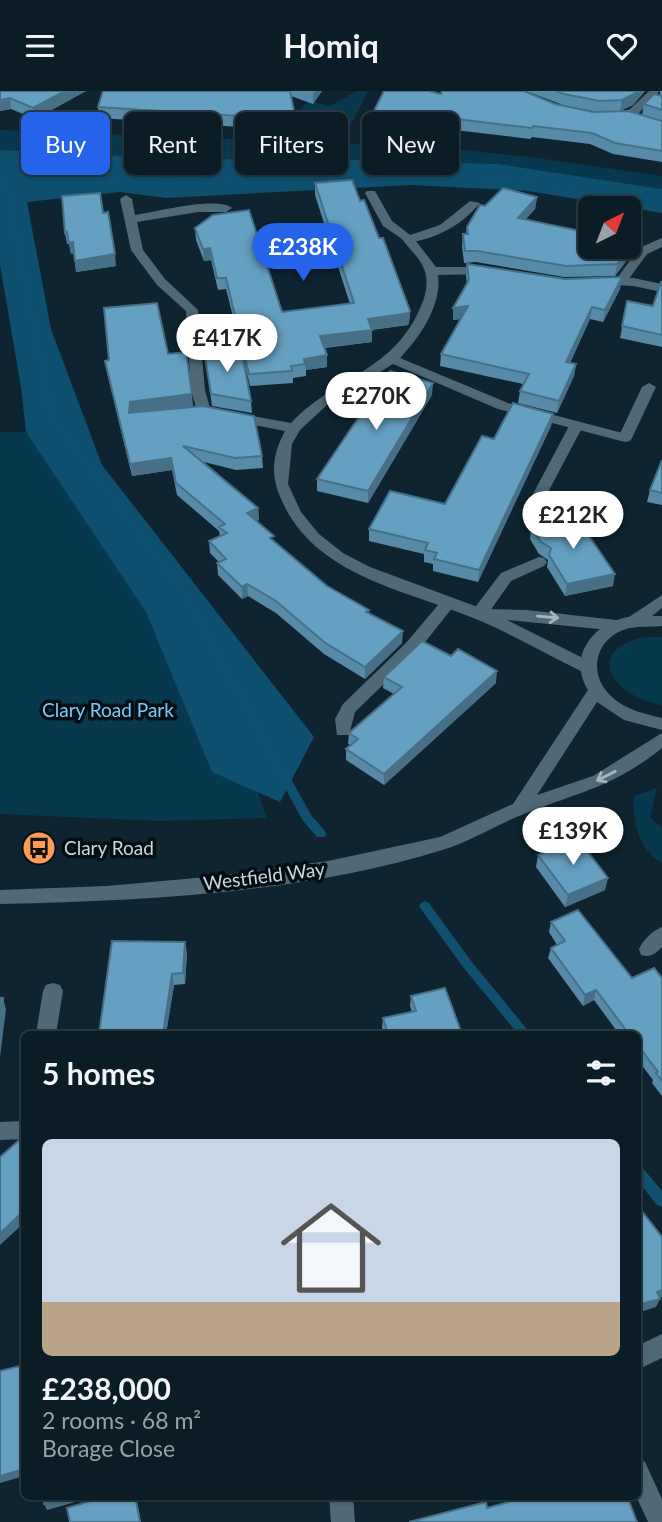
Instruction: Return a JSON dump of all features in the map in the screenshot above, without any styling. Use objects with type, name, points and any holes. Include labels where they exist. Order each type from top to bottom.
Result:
[{"type":"street","points":[[598,115],[624,115],[634,112],[651,95],[662,102]]},
{"type":"street","points":[[624,115],[637,120]]},
{"type":"street","points":[[371,193],[379,213],[387,223],[408,239],[432,271],[431,296],[427,310],[410,338],[391,359],[312,409],[293,428],[281,454],[280,481],[300,523],[328,551],[355,568],[480,614],[587,667]]},
{"type":"street","points":[[127,198],[136,250],[161,282],[192,310],[198,412],[293,428]]},
{"type":"street","points":[[408,239],[426,237],[444,230],[474,203]]},
{"type":"street","points":[[130,219],[198,208],[226,208]]},
{"type":"street","points":[[621,281],[643,251],[662,242]]},
{"type":"street","points":[[432,271],[477,269],[499,272]]},
{"type":"street","points":[[582,282],[621,281],[662,288]]},
{"type":"street","points":[[391,359],[503,406],[625,438],[649,387]]},
{"type":"street","points":[[530,513],[576,426]]},
{"type":"street","points":[[480,614],[506,577],[539,562]]},
{"type":"street","points":[[662,600],[596,641],[587,656],[587,667],[596,690],[604,700],[622,713],[662,724]]},
{"type":"street","points":[[343,731],[343,719],[349,708],[412,647],[448,603]]},
{"type":"street","points":[[480,614],[627,623],[662,621]]},
{"type":"street","name":"Westfield Way","points":[[519,809],[596,690]]},
{"type":"street","name":"Westfield Way","points":[[0,897],[42,897],[234,881],[344,865],[443,843],[465,836],[519,809],[610,775],[662,739]]},
{"type":"street","points":[[46,1031],[53,992]]},
{"type":"street","points":[[0,1131],[21,1130]]},
{"type":"street","points":[[641,1357],[662,1345]]},
{"type":"street","points":[[641,1479],[660,1522]]},
{"type":"street","points":[[341,1500],[343,1522]]},
{"type":"green space","points":[[357,91],[368,91],[348,130],[348,112],[298,112],[309,101],[330,106]]},
{"type":"green space","points":[[0,130],[21,131],[21,151],[0,150]]},
{"type":"green space","points":[[110,134],[124,135],[124,156],[110,155]]},
{"type":"green space","points":[[221,139],[235,139],[235,159],[221,159]]},
{"type":"green space","points":[[348,144],[362,144],[362,160],[348,160]]},
{"type":"green space","points":[[459,150],[662,176],[662,189],[498,164],[459,163]]},
{"type":"green space","name":"Clary Road Park","points":[[0,432],[26,432],[90,503],[220,688],[267,818],[161,821],[0,814]]},
{"type":"green space","points":[[644,637],[662,637],[662,705],[630,693],[611,674],[609,663],[613,653],[625,644]]},
{"type":"green space","points":[[657,788],[650,817],[662,828],[662,863],[648,851],[639,836],[633,800],[634,796]]},
{"type":"shaded area","points":[[0,150],[21,151],[21,175],[110,175],[110,155],[124,156],[124,175],[221,175],[221,159],[235,159],[235,175],[348,175],[348,160],[362,160],[362,175],[459,175],[459,163],[498,164],[662,189],[662,213],[641,210],[641,196],[578,196],[578,199],[528,191],[410,185],[166,198],[120,192],[27,202],[51,329],[102,465],[314,737],[280,802],[212,772],[146,612],[26,432],[0,265]]},
{"type":"building","points":[[0,91],[65,91],[33,108],[10,98],[0,100]]},
{"type":"building","points":[[103,91],[290,91],[294,111],[235,112],[235,116],[221,115],[221,112],[98,107]]},
{"type":"building","points":[[384,91],[428,91],[441,94],[442,91],[524,91],[555,104],[593,112],[628,111],[662,121],[662,151],[615,143],[592,133],[459,119],[459,112],[374,112]]},
{"type":"building","points":[[556,91],[637,91],[622,100],[600,101]]},
{"type":"building","points":[[654,94],[662,96],[662,110],[644,104]]},
{"type":"building","points":[[352,180],[360,201],[364,200],[379,238],[383,238],[409,313],[368,319],[372,330],[320,336],[327,355],[304,359],[305,364],[291,366],[292,371],[249,374],[226,278],[217,278],[210,248],[203,249],[195,228],[213,215],[249,210],[282,312],[354,303],[315,183]]},
{"type":"building","points":[[503,188],[537,197],[518,218],[578,230],[578,259],[621,259],[617,264],[566,266],[465,251],[463,234],[468,234],[467,227],[480,205],[485,206]]},
{"type":"building","points":[[100,193],[103,213],[108,212],[115,254],[75,261],[73,242],[69,243],[67,232],[65,233],[62,196]]},
{"type":"building","points":[[467,264],[565,279],[622,277],[605,310],[592,307],[566,362],[576,364],[559,401],[520,391],[529,374],[441,354],[468,306],[453,308],[469,280]]},
{"type":"building","points":[[661,282],[662,335],[622,326],[627,301],[653,306]]},
{"type":"building","points":[[157,303],[168,354],[186,352],[192,394],[130,402],[129,413],[203,406],[254,416],[262,456],[235,458],[183,446],[258,508],[247,513],[274,536],[270,538],[327,586],[369,610],[366,612],[403,631],[365,667],[324,642],[276,601],[247,584],[242,587],[217,563],[226,559],[209,541],[227,533],[219,527],[225,524],[176,483],[171,458],[130,464],[105,361],[109,360],[104,308]]},
{"type":"building","points":[[241,348],[251,401],[211,394],[204,351]]},
{"type":"building","points":[[390,371],[433,383],[368,491],[317,479]]},
{"type":"building","points":[[513,403],[553,414],[479,570],[434,559],[437,553],[425,550],[428,543],[369,529],[390,491],[445,504],[482,436],[494,439]]},
{"type":"building","points":[[662,460],[662,493],[650,490]]},
{"type":"building","points":[[576,517],[615,574],[567,584],[549,555],[551,548],[541,542],[531,527]]},
{"type":"building","points":[[422,641],[451,656],[458,649],[497,671],[384,774],[346,749],[358,739],[349,733],[402,687],[384,677]]},
{"type":"building","points":[[578,839],[608,878],[568,895],[538,855]]},
{"type":"building","points":[[578,910],[632,978],[654,968],[662,978],[662,1081],[641,1049],[641,1031],[627,1031],[596,990],[585,995],[551,948],[565,941],[551,922]]},
{"type":"building","points":[[112,941],[185,942],[183,973],[172,974],[163,1031],[99,1031]]},
{"type":"building","points":[[445,988],[461,1031],[387,1031],[383,1018],[416,1011],[411,996]]},
{"type":"building","points":[[0,998],[3,998],[0,1019]]},
{"type":"building","points":[[21,1139],[21,1214],[0,1233],[0,1157]]},
{"type":"building","points":[[641,1210],[662,1237],[662,1290],[657,1292],[660,1299],[641,1304]]},
{"type":"building","points":[[21,1366],[21,1470],[0,1476],[0,1371]]},
{"type":"building","points":[[94,1500],[136,1500],[140,1522],[70,1522],[67,1508]]},
{"type":"building","points":[[515,1500],[629,1500],[637,1522],[409,1522],[486,1502],[487,1508]]},
{"type":"waterway","points":[[0,177],[49,173],[167,184],[301,170],[492,177],[552,185],[662,209]]},
{"type":"waterway","points":[[1,183],[8,194],[51,416],[184,592],[307,818],[321,834]]},
{"type":"waterway","points":[[425,906],[467,964],[523,1031]]},
{"type":"waterway","points":[[641,1175],[662,1201]]},
{"type":"place","name":"Clary Road","points":[[39,848]]}]
